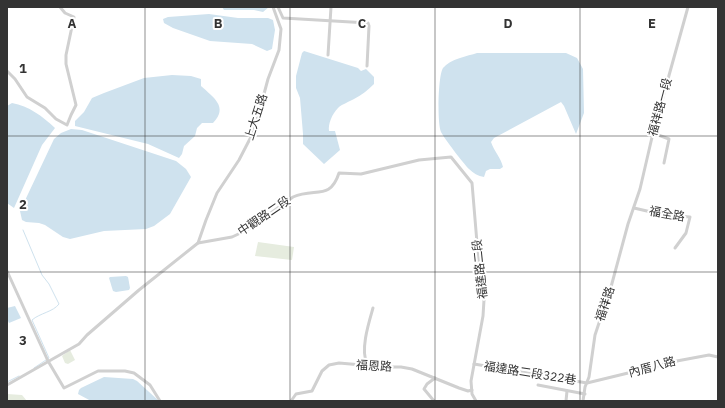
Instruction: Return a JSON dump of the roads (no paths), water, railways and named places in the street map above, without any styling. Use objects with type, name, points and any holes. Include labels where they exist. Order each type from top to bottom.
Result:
[{"type":"street","points":[[7,71],[16,79],[27,97],[45,108],[56,120],[67,125],[76,105],[66,64],[66,56],[74,17],[66,13],[60,7]]},
{"type":"street","name":"上大五路","points":[[198,243],[217,193],[252,138],[268,79],[279,50],[281,29],[273,7]]},
{"type":"street","points":[[278,7],[283,18],[368,23],[367,66]]},
{"type":"street","points":[[328,55],[331,7]]},
{"type":"street","name":"福祥路一段","points":[[634,208],[688,7]]},
{"type":"street","points":[[278,18],[280,14]]},
{"type":"street","points":[[653,133],[669,139],[664,163]]},
{"type":"street","name":"中觀路二段","points":[[7,385],[79,344],[87,335],[139,290],[198,243],[232,237],[247,230],[293,197],[301,193],[326,191],[336,183],[339,173],[361,174],[419,160],[451,157],[472,183]]},
{"type":"street","name":"福達路二段","points":[[472,183],[478,254],[484,300],[481,327],[470,381],[476,401]]},
{"type":"street","name":"福全路","points":[[634,208],[679,218],[690,217],[686,233],[674,248]]},
{"type":"street","name":"福祥路","points":[[584,401],[595,335],[611,287],[628,224],[634,208]]},
{"type":"street","points":[[7,271],[48,361],[64,388],[98,371],[125,371],[134,373],[150,385],[160,401]]},
{"type":"street","points":[[367,363],[364,358],[366,331],[373,308]]},
{"type":"street","name":"內厝八路","points":[[587,382],[615,377],[666,363],[709,355],[718,357]]},
{"type":"street","name":"福恩路","points":[[290,401],[296,394],[312,391],[322,371],[329,365],[339,363],[362,365],[367,363],[390,367],[401,366],[459,388],[468,391],[472,390]]},
{"type":"street","name":"福達路二段322巷","points":[[474,364],[587,382]]},
{"type":"street","points":[[434,401],[424,389],[427,384],[435,378]]},
{"type":"street","points":[[538,385],[585,394]]},
{"type":"street","points":[[566,401],[567,391]]},
{"type":"water","points":[[222,7],[269,7],[263,12],[254,10],[224,10]]},
{"type":"water","points":[[209,14],[238,18],[268,18],[273,20],[275,30],[272,49],[267,51],[252,44],[210,41],[173,28],[164,23],[163,19],[168,17]]},
{"type":"water","points":[[304,51],[358,68],[361,71],[366,69],[374,77],[374,84],[360,96],[336,110],[332,116],[329,131],[335,131],[340,150],[324,164],[303,144],[300,98],[296,88],[296,76],[302,53]]},
{"type":"water","points":[[477,53],[566,53],[577,58],[583,69],[584,113],[576,134],[561,102],[494,138],[491,142],[503,167],[500,169],[490,169],[486,171],[484,177],[472,172],[458,156],[441,132],[439,120],[439,100],[441,72],[443,68],[454,60]]},
{"type":"water","points":[[172,75],[191,76],[201,79],[201,86],[218,103],[220,112],[213,123],[202,123],[197,128],[195,136],[184,146],[182,154],[179,158],[148,144],[75,126],[75,121],[84,112],[92,98],[144,78]]},
{"type":"water","points":[[12,103],[24,106],[35,112],[55,128],[42,145],[14,208],[7,203],[7,106]]},
{"type":"water","points":[[71,129],[82,130],[176,161],[186,169],[191,177],[170,214],[154,226],[146,229],[104,231],[70,239],[63,237],[45,225],[22,220],[20,211],[54,139],[61,133]]},
{"type":"water","points":[[128,277],[129,290],[113,291],[109,278]]},
{"type":"water","points":[[15,306],[21,318],[9,323],[7,319],[7,308]]},
{"type":"water","points":[[104,377],[133,379],[159,401],[91,401],[78,394],[81,388]]},
{"type":"waterway","points":[[23,230],[42,275],[49,284],[59,304],[53,309],[32,320],[49,358],[34,368]]},
{"type":"waterway","points":[[7,382],[19,376]]}]
